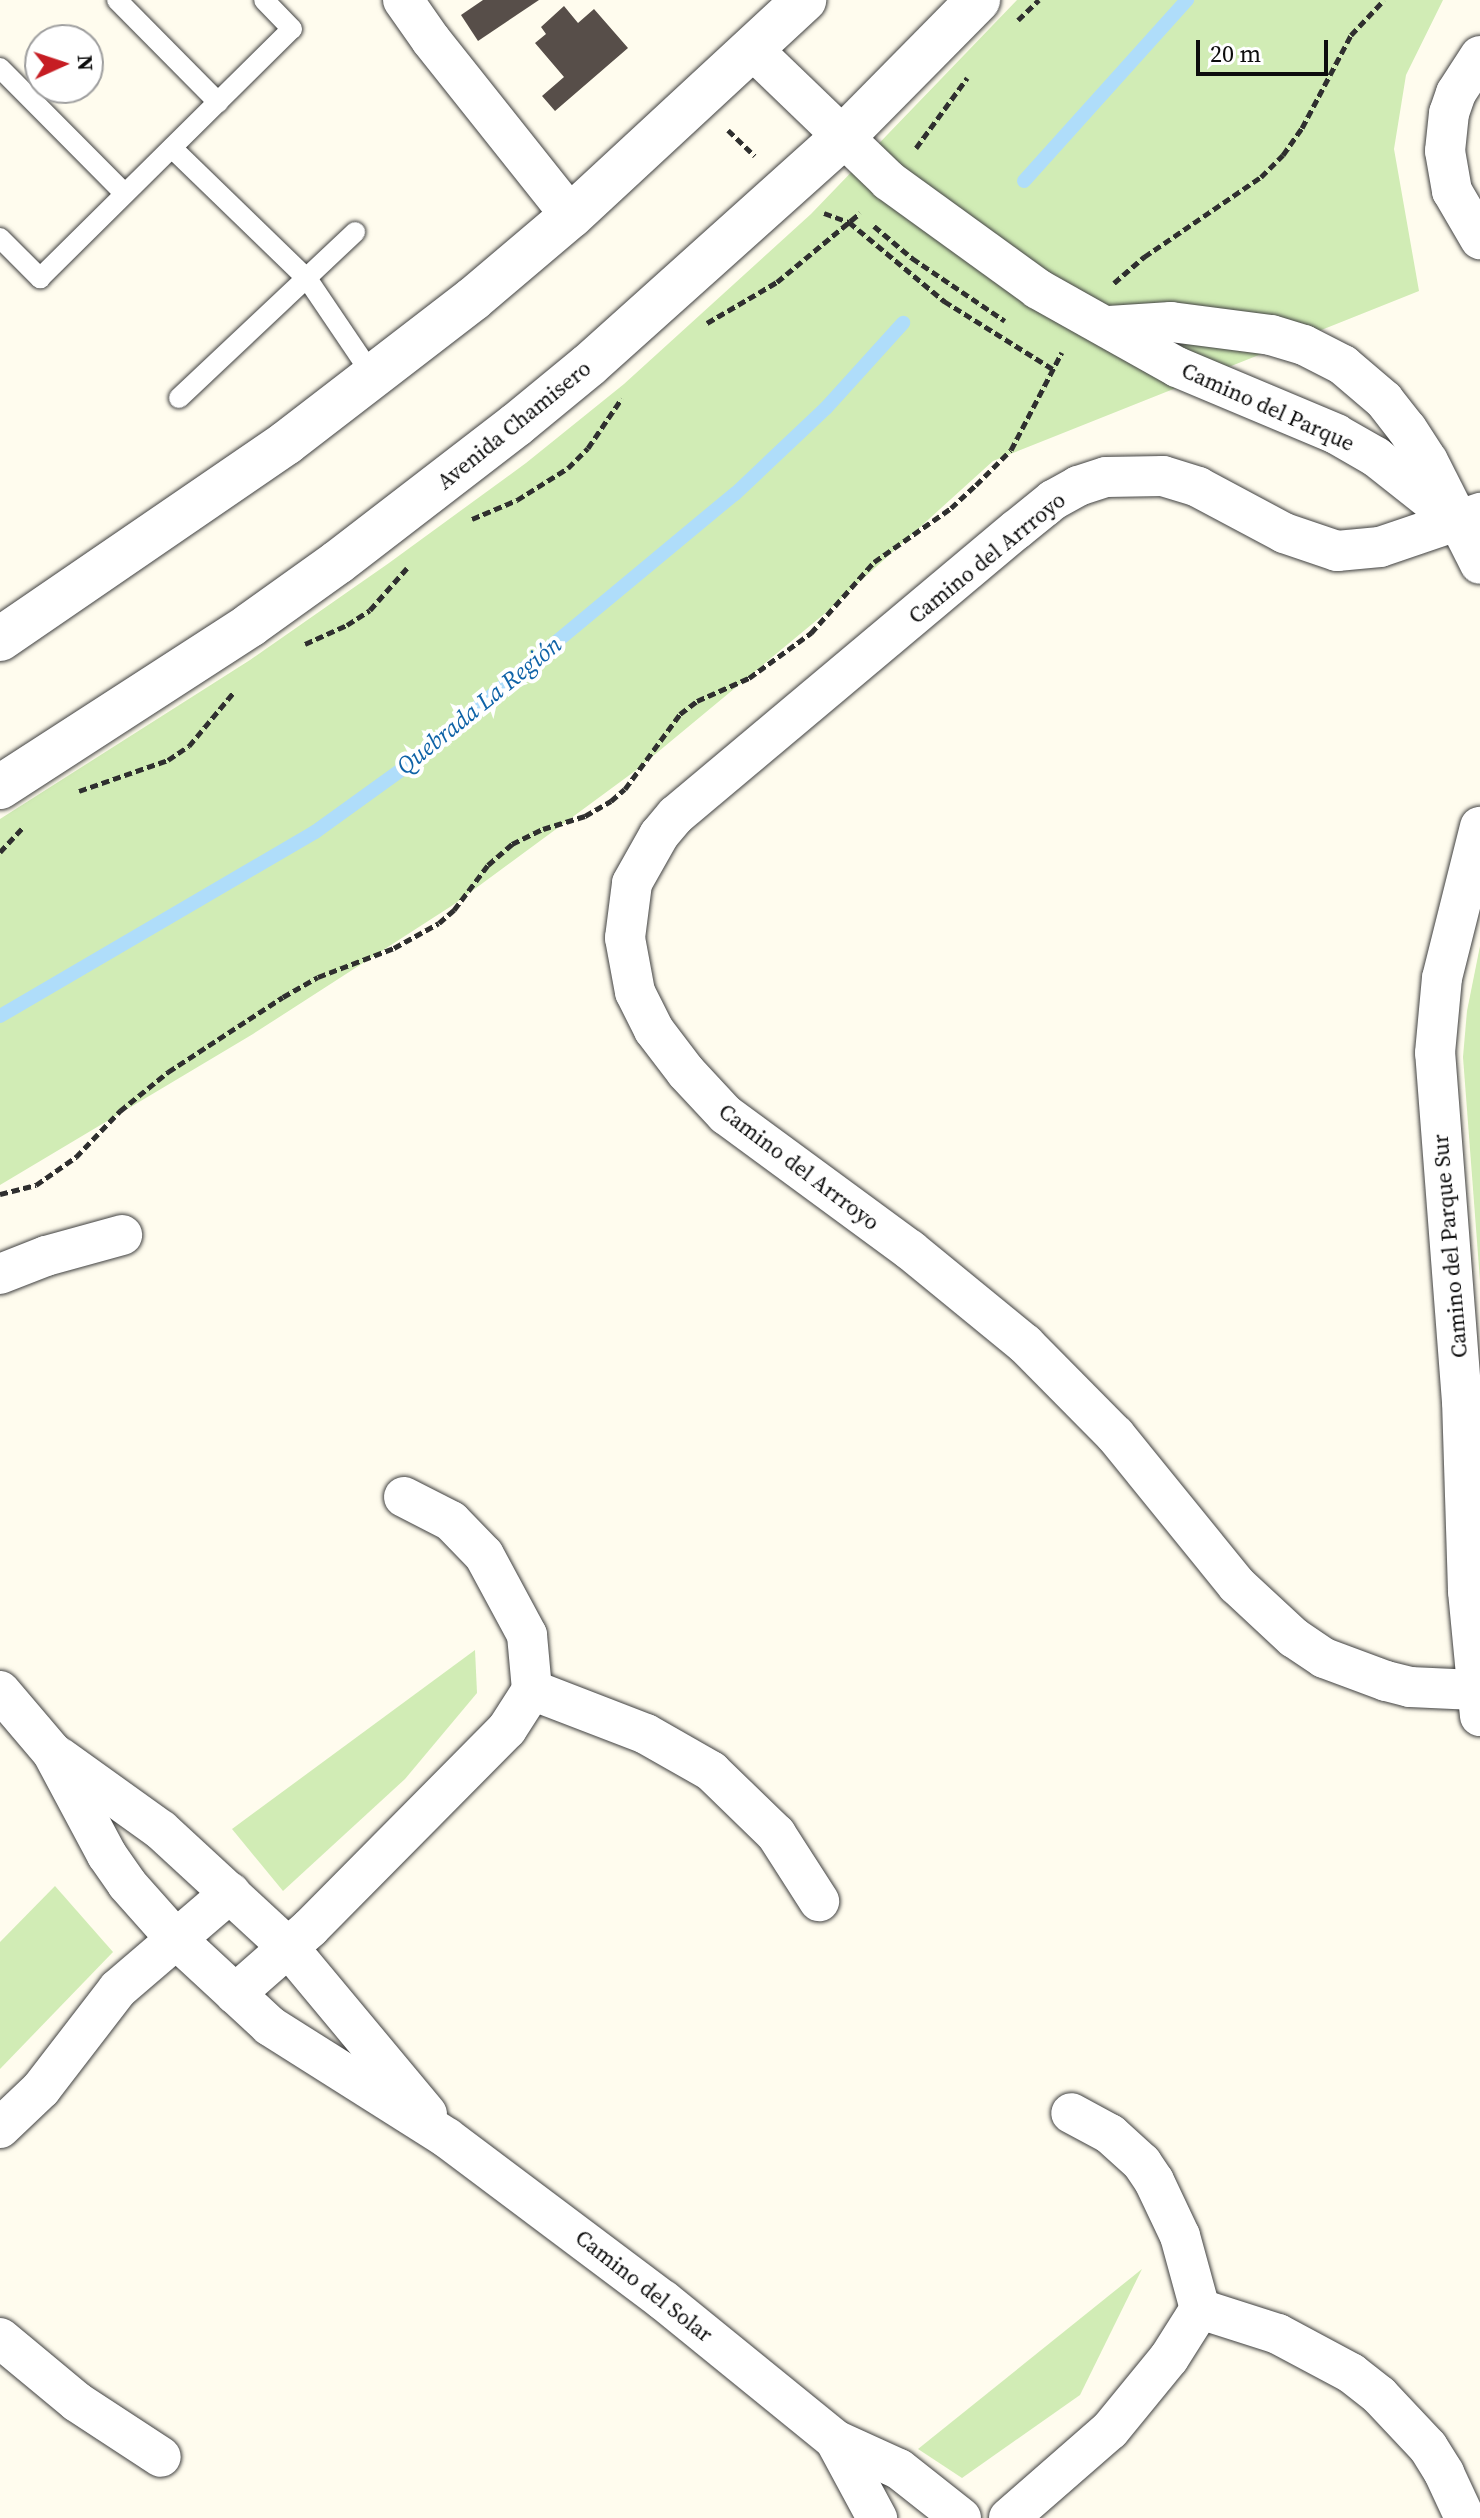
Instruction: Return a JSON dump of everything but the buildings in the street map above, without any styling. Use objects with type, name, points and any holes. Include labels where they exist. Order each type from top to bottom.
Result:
[{"type":"street","points":[[403,0],[431,40],[571,216]]},
{"type":"street","points":[[0,639],[286,443],[373,376],[571,216],[804,0]]},
{"type":"street","name":"Avenida Chamisero","points":[[0,787],[173,678],[429,494],[589,365],[787,188],[842,138],[978,0]]},
{"type":"street","name":"Camino del Parque","points":[[752,49],[889,181],[997,261],[1063,304],[1109,326],[1177,367],[1336,434],[1468,517]]},
{"type":"street","points":[[1480,56],[1456,93],[1449,113],[1445,151],[1452,191],[1480,239]]},
{"type":"street","name":"Camino del Parque","points":[[1109,326],[1203,324],[1271,335],[1324,354],[1364,381],[1407,429],[1468,517]]},
{"type":"street","name":"Camino del Arrroyo","points":[[1468,517],[1380,547],[1337,551],[1284,533],[1198,487],[1163,476],[1106,477],[1078,486],[1053,500],[1016,530],[676,815],[651,847],[632,883],[625,938],[635,992],[654,1030],[686,1072],[716,1104],[774,1153],[910,1250],[1025,1344],[1115,1435],[1237,1585],[1285,1631],[1324,1658],[1354,1672],[1477,1703]]},
{"type":"street","points":[[1468,517],[1480,564]]},
{"type":"street","name":"Camino del Parque Sur","points":[[1477,1703],[1462,1402],[1435,1053],[1442,978],[1480,827]]},
{"type":"street","points":[[0,1274],[46,1256],[122,1235]]},
{"type":"street","points":[[235,1994],[288,1947],[507,1729],[532,1690],[527,1635],[484,1555],[451,1521],[404,1497]]},
{"type":"street","points":[[532,1690],[646,1734],[711,1771],[776,1834],[819,1901]]},
{"type":"street","name":"Camino del Solar","points":[[0,1691],[52,1752],[107,1855],[127,1884],[175,1938],[235,1994],[292,2043],[447,2138],[663,2300],[835,2440],[899,2469],[945,2502],[961,2518]]},
{"type":"street","name":"Camino del Solar","points":[[52,1752],[161,1830],[288,1947],[447,2138]]},
{"type":"street","points":[[0,2128],[41,2089],[118,1989],[230,1893]]},
{"type":"street","points":[[1009,2518],[1110,2430],[1169,2358],[1200,2309],[1180,2236],[1154,2181],[1118,2140],[1071,2113]]},
{"type":"street","points":[[1200,2309],[1278,2334],[1351,2373],[1379,2395],[1428,2447],[1465,2518]]},
{"type":"street","points":[[0,2338],[77,2402],[161,2457]]},
{"type":"street","name":"Camino del Solar","points":[[835,2440],[877,2518]]},
{"type":"lane","points":[[117,0],[218,102]]},
{"type":"lane","points":[[0,238],[40,278],[292,29],[264,0]]},
{"type":"lane","points":[[0,68],[125,194]]},
{"type":"lane","points":[[172,148],[308,280],[373,376]]},
{"type":"lane","points":[[179,398],[308,280],[355,232]]},
{"type":"path","points":[[1114,284],[1144,257],[1261,177],[1283,155],[1302,128],[1351,35],[1384,0]]},
{"type":"path","points":[[697,99],[807,206],[849,222],[944,301],[1053,369]]},
{"type":"path","points":[[858,214],[912,258],[1014,328]]},
{"type":"path","points":[[0,1194],[36,1185],[76,1157],[120,1111],[168,1072],[283,997],[318,977],[394,948],[439,923],[454,910],[488,865],[512,844],[543,829],[585,816],[611,801],[625,789],[680,714],[697,701],[749,678],[811,633],[874,562],[951,508],[1011,450],[1061,354],[1049,347]]},
{"type":"green space","points":[[1017,0],[1443,0],[1406,75],[1394,149],[1419,291],[993,461],[823,615],[635,771],[453,905],[253,1034],[0,1185],[0,819],[250,660],[526,463],[624,384],[811,214]]},
{"type":"green space","points":[[1480,946],[1480,1281],[1463,1057],[1467,1011]]},
{"type":"green space","points":[[475,1650],[477,1693],[405,1779],[283,1891],[232,1829]]},
{"type":"green space","points":[[55,1886],[113,1952],[0,2069],[0,1942]]},
{"type":"green space","points":[[1142,2269],[1080,2395],[962,2478],[918,2449]]},
{"type":"waterway","name":"Quebrada La Región","points":[[1024,181],[1187,0]]},
{"type":"waterway","name":"Quebrada La Región","points":[[0,1016],[315,832],[408,765],[735,494],[826,408],[903,323]]}]
